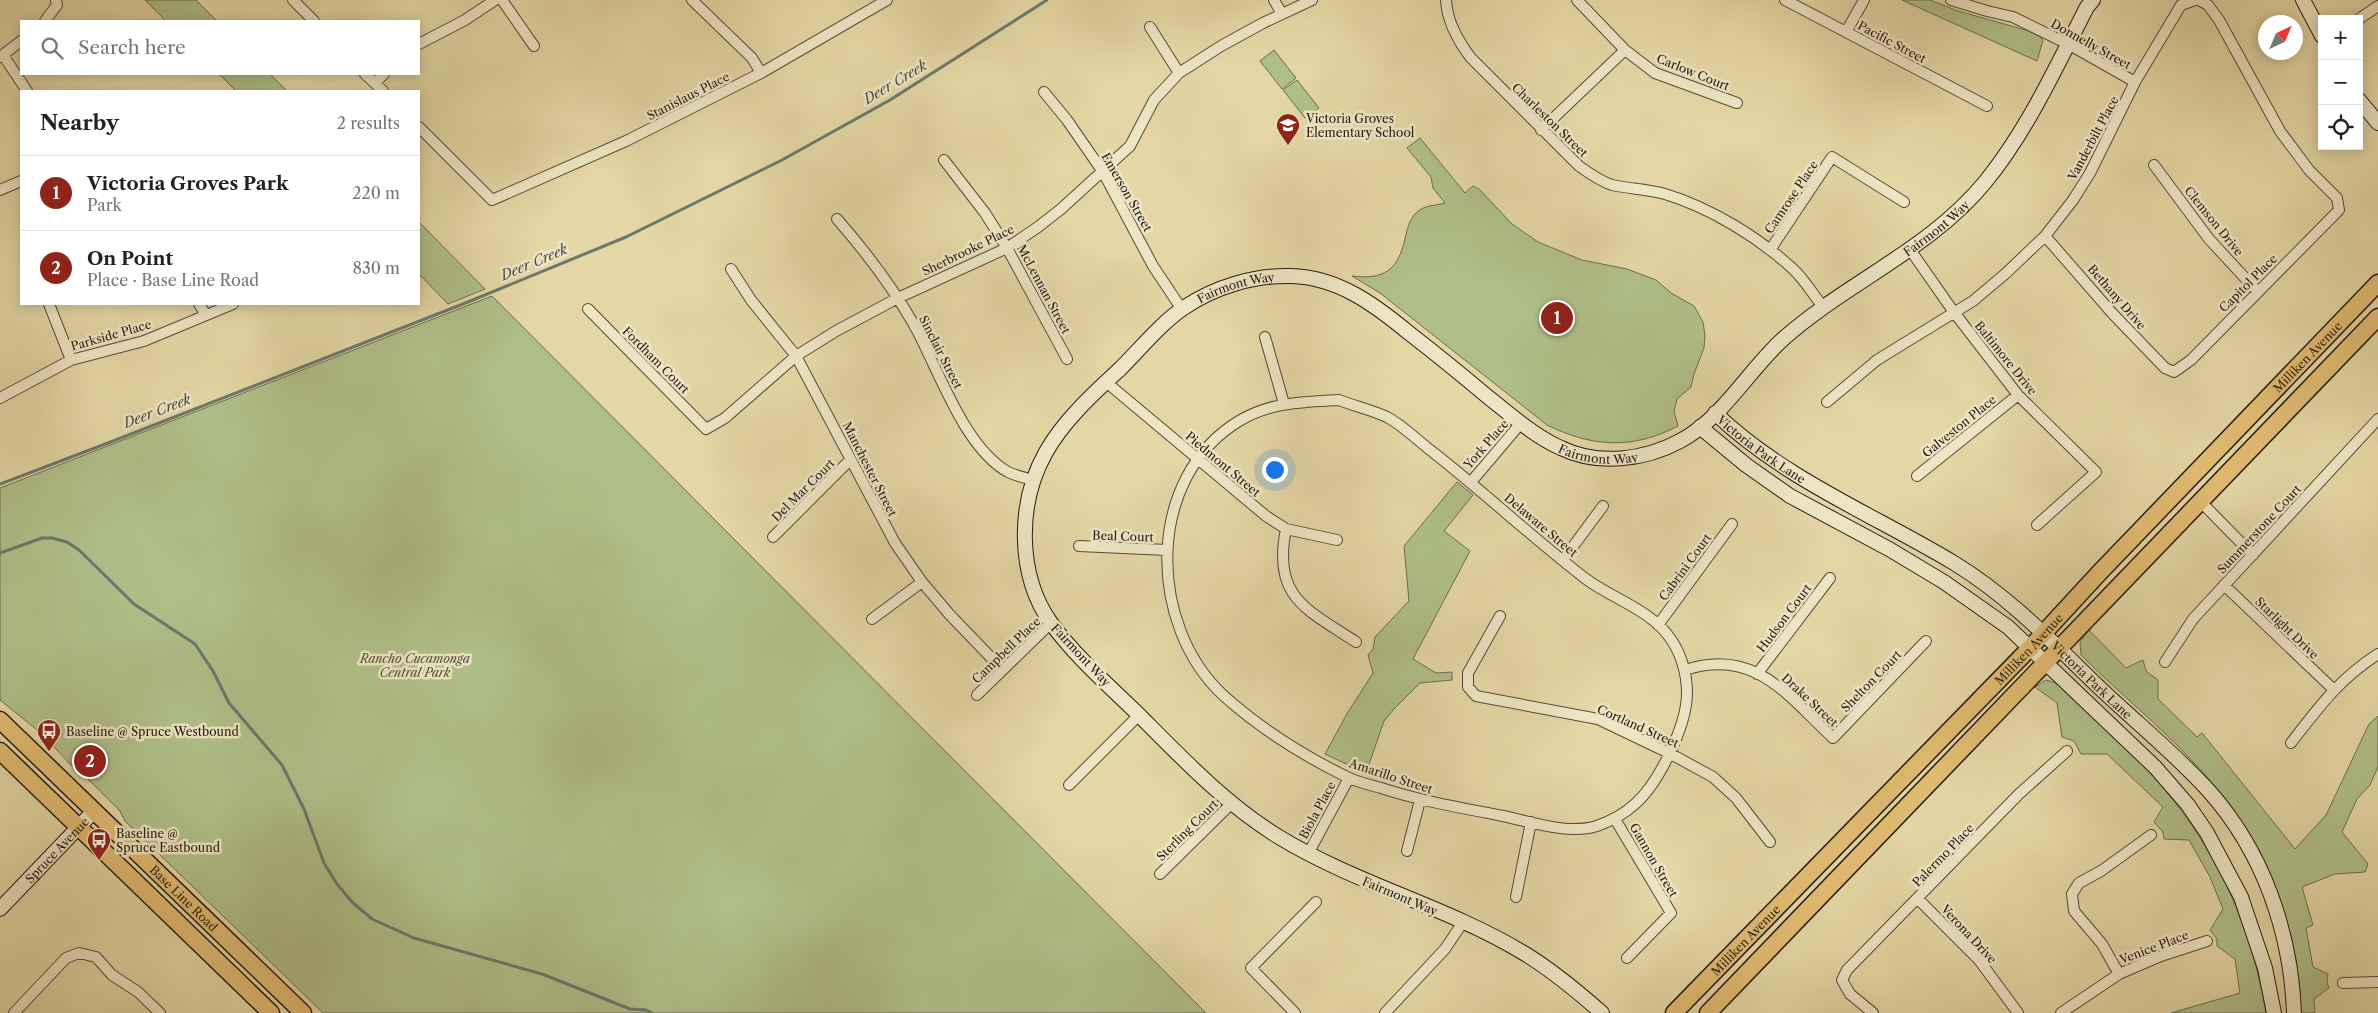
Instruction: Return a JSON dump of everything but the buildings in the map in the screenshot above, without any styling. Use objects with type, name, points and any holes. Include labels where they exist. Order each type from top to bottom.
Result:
[{"type":"main road","name":"Milliken Avenue","points":[[1674,1013],[2030,648],[2100,572],[2378,283]]},
{"type":"main road","name":"Milliken Avenue","points":[[1708,1013],[2060,650],[2200,501],[2378,317]]},
{"type":"main road","name":"Base Line Road","points":[[0,720],[303,1013]]},
{"type":"main road","name":"Base Line Road","points":[[0,751],[271,1013]]},
{"type":"street","points":[[293,0],[313,20]]},
{"type":"street","points":[[420,43],[465,20],[495,0]]},
{"type":"street","points":[[502,0],[534,46]]},
{"type":"street","points":[[692,0],[752,58],[761,73]]},
{"type":"street","points":[[1274,0],[1282,14]]},
{"type":"street","name":"Sherbrooke Place","points":[[706,429],[725,418],[796,356],[836,331],[898,298],[1007,248],[1061,209],[1130,146],[1154,100],[1179,73],[1221,46],[1312,0]]},
{"type":"street","name":"Charleston Street","points":[[1446,0],[1446,8],[1457,39],[1471,58],[1579,166],[1598,179],[1613,185],[1662,193],[1709,212],[1770,250],[1794,270],[1824,308]]},
{"type":"street","name":"Carlow Court","points":[[1577,0],[1625,50],[1655,73],[1737,103]]},
{"type":"street","name":"Pacific Street","points":[[1785,0],[1987,106]]},
{"type":"street","points":[[1846,32],[1864,0]]},
{"type":"street","name":"Donnelly Street","points":[[1951,0],[1987,12],[2013,17],[2068,44],[2135,82]]},
{"type":"street","name":"Fairmont Way","points":[[1602,1013],[1559,976],[1523,952],[1463,922],[1335,868],[1274,834],[1231,804],[1139,715],[1051,623],[1032,585],[1026,551],[1025,514],[1034,480],[1044,455],[1059,432],[1106,382],[1182,308],[1220,289],[1266,277],[1293,276],[1335,285],[1378,308],[1521,423],[1563,450],[1595,458],[1623,459],[1660,450],[1685,439],[1700,427],[1785,338],[1824,308],[1938,228],[1986,181],[2012,147],[2026,124],[2093,0]]},
{"type":"street","name":"Vanderbilt Place","points":[[1827,402],[1877,360],[1973,300],[2005,274],[2044,236],[2090,174],[2135,82],[2181,5],[2197,0]]},
{"type":"street","name":"Capitol Place","points":[[2174,372],[2191,360],[2339,210],[2337,198],[2309,170],[2280,131],[2219,20],[2208,5],[2197,0]]},
{"type":"street","points":[[2302,0],[2318,29]]},
{"type":"street","name":"Stanislaus Place","points":[[420,128],[492,200],[626,141],[761,73],[880,2]]},
{"type":"street","points":[[46,20],[57,3]]},
{"type":"street","points":[[2363,17],[2378,6]]},
{"type":"street","points":[[1150,27],[1179,73]]},
{"type":"street","points":[[20,42],[2,56],[25,90]]},
{"type":"street","points":[[1541,130],[1625,50]]},
{"type":"street","points":[[366,75],[382,90]]},
{"type":"street","points":[[375,83],[383,75]]},
{"type":"street","name":"Emerson Street","points":[[1044,92],[1067,120],[1103,172],[1153,266],[1182,308]]},
{"type":"street","points":[[2363,105],[2378,123]]},
{"type":"street","name":"Camrose Place","points":[[1770,250],[1832,157],[1904,202]]},
{"type":"street","name":"McLennan Street","points":[[944,160],[985,213],[1007,248],[1067,359]]},
{"type":"street","name":"Clemson Drive","points":[[2154,165],[2209,239],[2258,291]]},
{"type":"street","points":[[0,190],[20,181]]},
{"type":"street","name":"Sinclair Street","points":[[837,219],[862,247],[898,298],[914,325],[950,399],[979,446],[1007,471],[1034,480]]},
{"type":"street","name":"Bethany Drive","points":[[2044,236],[2112,314],[2165,368],[2174,372]]},
{"type":"street","name":"Baltimore Drive","points":[[1909,248],[1953,311],[2018,395],[2096,472],[2037,525]]},
{"type":"street","name":"Manchester Street","points":[[731,269],[751,300],[796,356],[826,409],[850,460],[895,543],[922,582],[950,616],[1002,669]]},
{"type":"street","points":[[49,305],[71,360]]},
{"type":"street","points":[[200,305],[206,316]]},
{"type":"street","name":"Parkside Place","points":[[0,398],[71,360],[144,341],[231,305]]},
{"type":"street","name":"Fordham Court","points":[[588,309],[706,429]]},
{"type":"street","points":[[1265,337],[1284,404]]},
{"type":"street","name":"Piedmont Street","points":[[1106,382],[1266,516],[1286,529],[1337,540]]},
{"type":"street","name":"Galveston Place","points":[[1916,476],[2018,395]]},
{"type":"street","name":"Delaware Street","points":[[1197,459],[1211,444],[1238,422],[1258,412],[1284,404],[1339,400],[1388,418],[1471,482],[1563,560],[1609,595],[1636,608],[1669,636],[1685,670],[1687,694],[1684,715],[1669,753]]},
{"type":"street","name":"Victoria Park Lane","points":[[1715,413],[1759,450],[1831,496],[1895,529],[1957,565],[2014,607],[2130,717],[2180,761],[2209,791],[2233,822],[2260,869],[2281,924],[2291,968],[2294,1013]]},
{"type":"street","name":"Summerstone Court","points":[[2165,662],[2193,619],[2378,419]]},
{"type":"street","name":"York Place","points":[[1471,482],[1521,423]]},
{"type":"street","name":"Victoria Park Lane","points":[[1700,427],[1790,496],[1889,549],[1944,582],[2008,627],[2155,767],[2188,805],[2207,833],[2241,897],[2255,934],[2274,1013]]},
{"type":"street","name":"Amarillo Street","points":[[1197,459],[1184,478],[1169,524],[1167,550],[1170,590],[1180,630],[1190,652],[1204,674],[1222,694],[1262,726],[1349,778],[1420,800],[1566,828],[1593,827],[1615,819],[1636,803],[1654,781],[1669,753]]},
{"type":"street","name":"Del Mar Court","points":[[773,537],[850,460]]},
{"type":"street","points":[[2200,501],[2254,555]]},
{"type":"street","points":[[1563,560],[1604,506]]},
{"type":"street","name":"Cabrini Court","points":[[1658,625],[1732,524]]},
{"type":"street","points":[[1286,529],[1282,549],[1282,570],[1289,588],[1297,601],[1310,612],[1356,642]]},
{"type":"street","name":"Beal Court","points":[[1079,546],[1167,550]]},
{"type":"street","name":"Hudson Court","points":[[1757,674],[1830,578]]},
{"type":"street","points":[[872,619],[922,582]]},
{"type":"street","name":"Starlight Drive","points":[[2224,585],[2333,689]]},
{"type":"street","name":"Cortland Street","points":[[1500,616],[1468,673],[1468,687],[1476,696],[1598,719],[1669,753],[1713,777],[1736,798],[1770,842]]},
{"type":"street","name":"Campbell Place","points":[[977,695],[1051,623]]},
{"type":"street","name":"Shelton Court","points":[[1833,738],[1926,640]]},
{"type":"street","points":[[2291,743],[2333,689],[2354,669],[2378,654]]},
{"type":"street","name":"Drake Street","points":[[1685,670],[1703,664],[1746,668],[1782,688],[1833,738]]},
{"type":"street","points":[[1068,784],[1139,715]]},
{"type":"street","name":"Palermo Place","points":[[1873,1013],[1850,994],[1842,980],[1847,970],[2019,794],[2067,751]]},
{"type":"street","name":"Biola Place","points":[[1308,854],[1349,778]]},
{"type":"street","points":[[1406,850],[1420,800]]},
{"type":"street","name":"Sterling Court","points":[[1160,874],[1231,804]]},
{"type":"street","name":"Spruce Avenue","points":[[0,909],[94,811]]},
{"type":"street","name":"Gannon Street","points":[[1615,819],[1671,913],[1627,958]]},
{"type":"street","points":[[1516,897],[1531,822]]},
{"type":"street","points":[[2119,974],[2102,944],[2074,910],[2072,894],[2079,883],[2101,872],[2151,834]]},
{"type":"street","name":"Verona Drive","points":[[1918,899],[1979,960],[2018,1013]]},
{"type":"street","points":[[1295,1013],[1251,968],[1316,902]]},
{"type":"street","points":[[1385,1013],[1445,950],[1463,922]]},
{"type":"street","name":"Venice Place","points":[[2061,1013],[2119,974],[2161,956],[2207,941]]},
{"type":"street","points":[[14,1013],[66,958],[79,953],[96,957],[112,976],[138,992],[160,1013]]},
{"type":"street","points":[[2343,983],[2378,982]]},
{"type":"green space","points":[[145,0],[196,0],[216,20],[165,20]]},
{"type":"green space","points":[[1902,0],[1930,0],[1958,11],[2029,31],[2043,40],[2037,61]]},
{"type":"green space","points":[[1274,50],[1296,78],[1282,89],[1260,61]]},
{"type":"green space","points":[[220,75],[271,75],[286,90],[235,90]]},
{"type":"green space","points":[[1297,80],[1319,108],[1305,118],[1283,90]]},
{"type":"green space","points":[[1420,138],[1465,193],[1473,186],[1479,189],[1512,224],[1538,242],[1582,260],[1627,269],[1656,280],[1671,293],[1694,306],[1703,322],[1704,348],[1691,387],[1677,399],[1674,411],[1678,426],[1644,439],[1612,443],[1580,438],[1547,425],[1380,293],[1352,276],[1373,276],[1388,271],[1398,258],[1409,225],[1419,210],[1445,203],[1433,188],[1431,177],[1407,148]]},
{"type":"green space","points":[[420,223],[485,289],[448,304],[420,275]]},
{"type":"green space","name":"Rancho Cucamonga Central Park","points":[[492,296],[1206,1013],[323,1013],[125,821],[120,811],[80,771],[74,768],[41,733],[0,700],[0,488]]},
{"type":"green space","points":[[1457,482],[1473,495],[1444,531],[1470,551],[1413,659],[1436,673],[1452,672],[1452,680],[1420,683],[1394,709],[1384,721],[1366,773],[1325,754],[1348,712],[1373,673],[1368,655],[1373,649],[1375,637],[1409,601],[1404,546]]},
{"type":"green space","points":[[2089,630],[2126,668],[2143,660],[2146,671],[2158,680],[2158,699],[2197,737],[2202,733],[2295,849],[2326,815],[2369,724],[2378,716],[2378,767],[2370,785],[2357,799],[2342,832],[2368,864],[2365,872],[2335,874],[2302,887],[2313,925],[2306,928],[2313,967],[2328,974],[2327,982],[2329,988],[2314,999],[2315,1013],[2301,1013],[2293,944],[2271,878],[2256,847],[2217,789],[2194,763],[2167,735],[2081,655],[2080,642]]},
{"type":"green space","points":[[2046,680],[2056,683],[2154,777],[2195,830],[2227,887],[2240,917],[2251,948],[2266,1013],[2171,1013],[2240,993],[2235,959],[2217,946],[2217,939],[2210,930],[2223,909],[2210,877],[2189,840],[2164,839],[2163,832],[2154,822],[2163,807],[2107,754],[2081,754],[2074,741],[2062,737],[2057,703],[2035,687]]},
{"type":"waterway","name":"Deer Creek","points":[[0,484],[463,304],[626,237],[782,160],[890,100],[1047,0]]},
{"type":"waterway","points":[[0,553],[42,538],[52,538],[67,542],[79,550],[134,604],[195,644],[213,671],[229,703],[282,765],[304,809],[324,863],[337,884],[352,902],[372,919],[414,938],[542,974],[630,1009],[646,1010],[652,1013]]},
{"type":"place","name":"Victoria Groves Elementary School","points":[[1288,146]]},
{"type":"place","name":"Victoria Groves Park","points":[[1557,318]]},
{"type":"place","name":"Baseline @ Spruce Westbound","points":[[49,752]]},
{"type":"place","name":"On Point","points":[[90,761]]},
{"type":"place","name":"Baseline @ Spruce Eastbound","points":[[99,861]]}]
